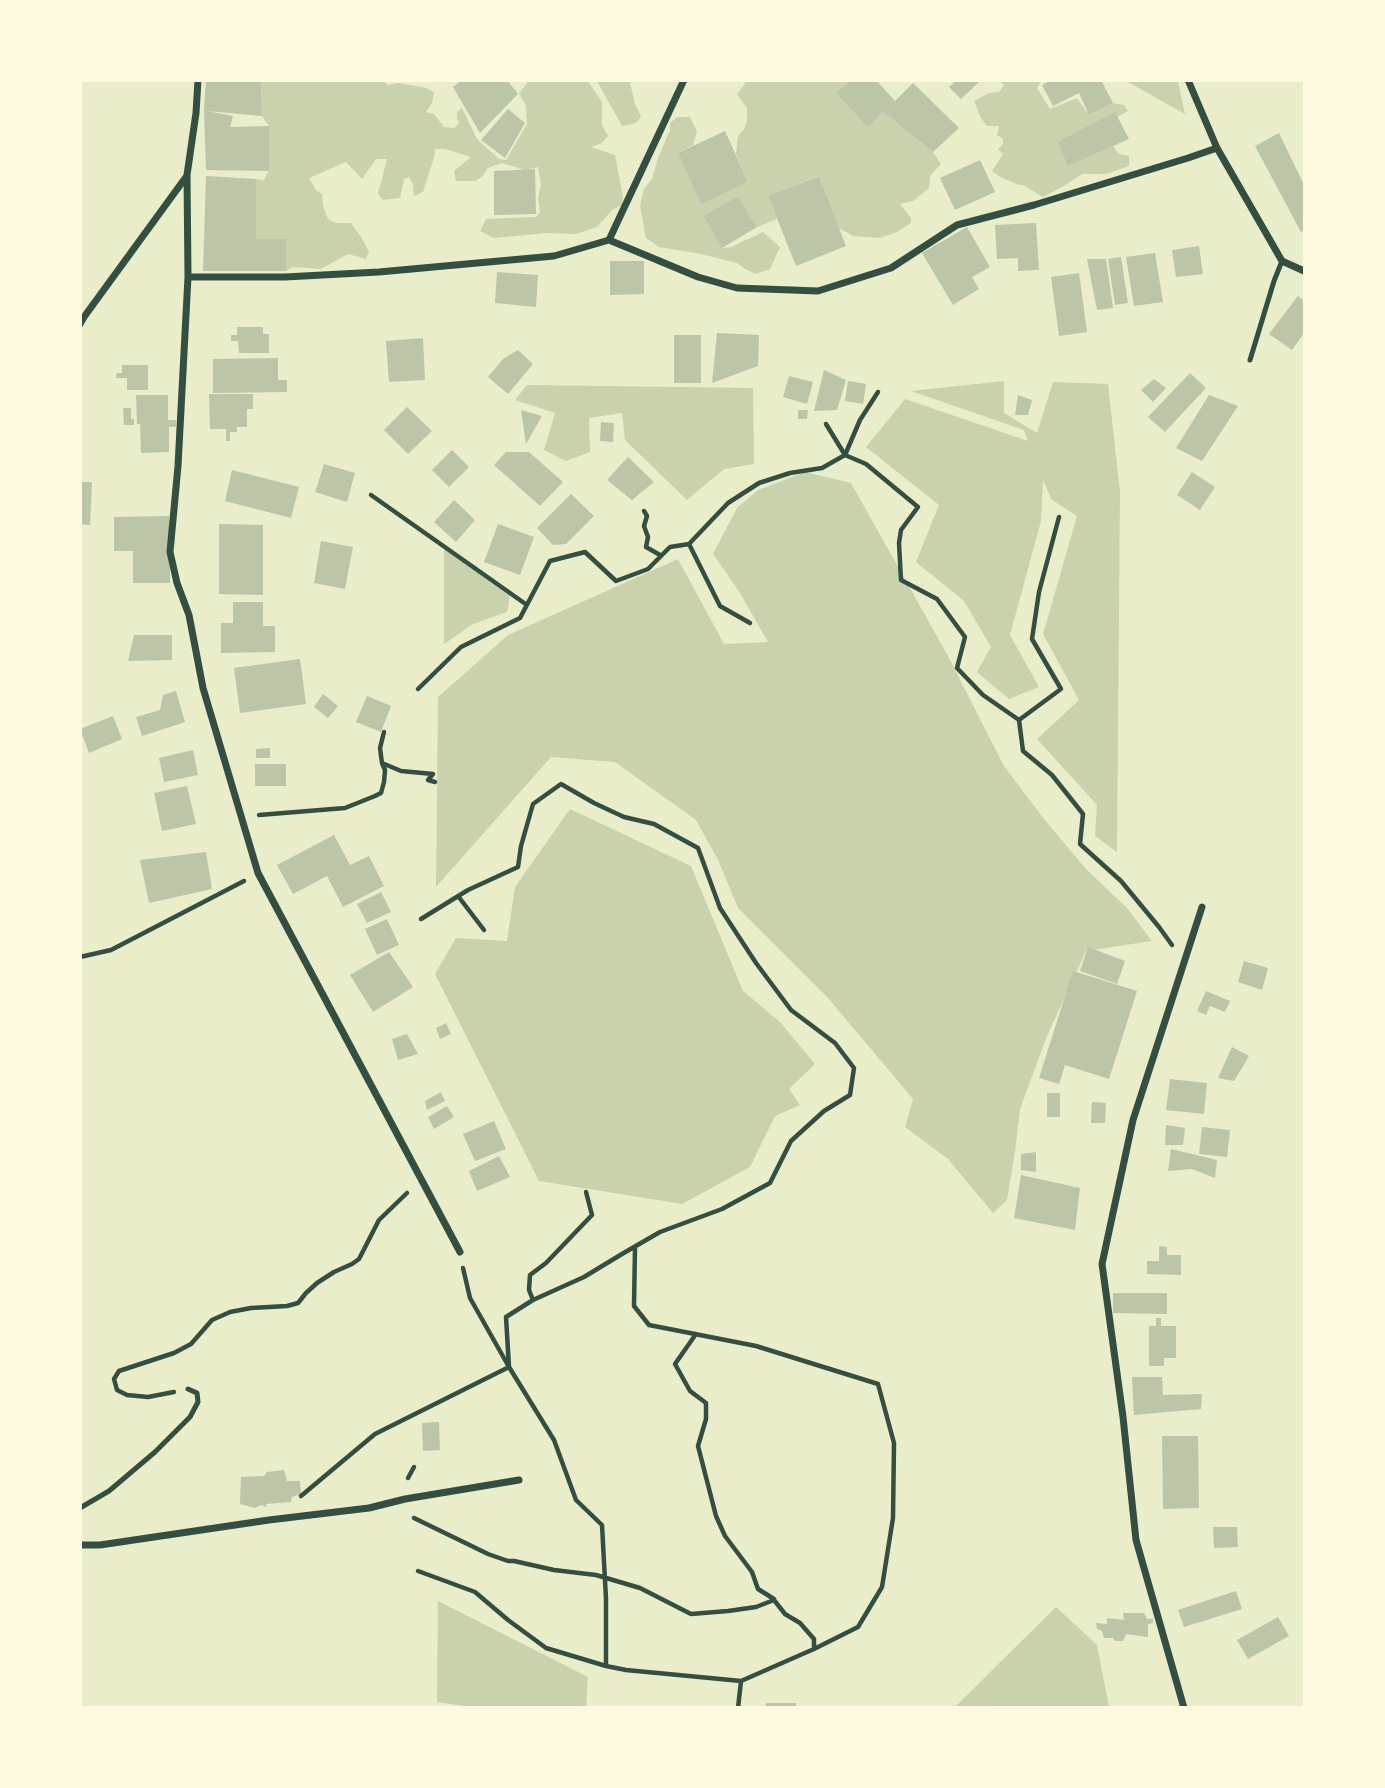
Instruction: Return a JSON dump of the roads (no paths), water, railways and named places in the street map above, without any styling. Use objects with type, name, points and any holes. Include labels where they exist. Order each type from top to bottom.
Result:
[{"type":"street","points":[[198,80],[187,175],[188,277],[178,466],[170,552],[177,583],[189,615],[203,688],[258,873],[460,1252]]},
{"type":"street","points":[[609,240],[684,80]]},
{"type":"street","points":[[1188,80],[1216,148],[1282,261],[1304,271]]},
{"type":"street","points":[[188,277],[285,277],[379,272],[554,256],[609,240],[698,277],[737,288],[818,291],[891,268],[957,225],[1034,205],[1216,148]]},
{"type":"street","points":[[82,317],[187,175]]},
{"type":"street","points":[[1184,1707],[1136,1540],[1123,1417],[1102,1265],[1133,1120],[1202,907]]},
{"type":"street","points":[[80,1545],[100,1545],[369,1508],[405,1499],[519,1480]]},
{"type":"lane","points":[[1250,360],[1273,281],[1282,261]]},
{"type":"lane","points":[[80,1508],[108,1491],[155,1452],[190,1417],[198,1402],[197,1393],[188,1389]]}]
